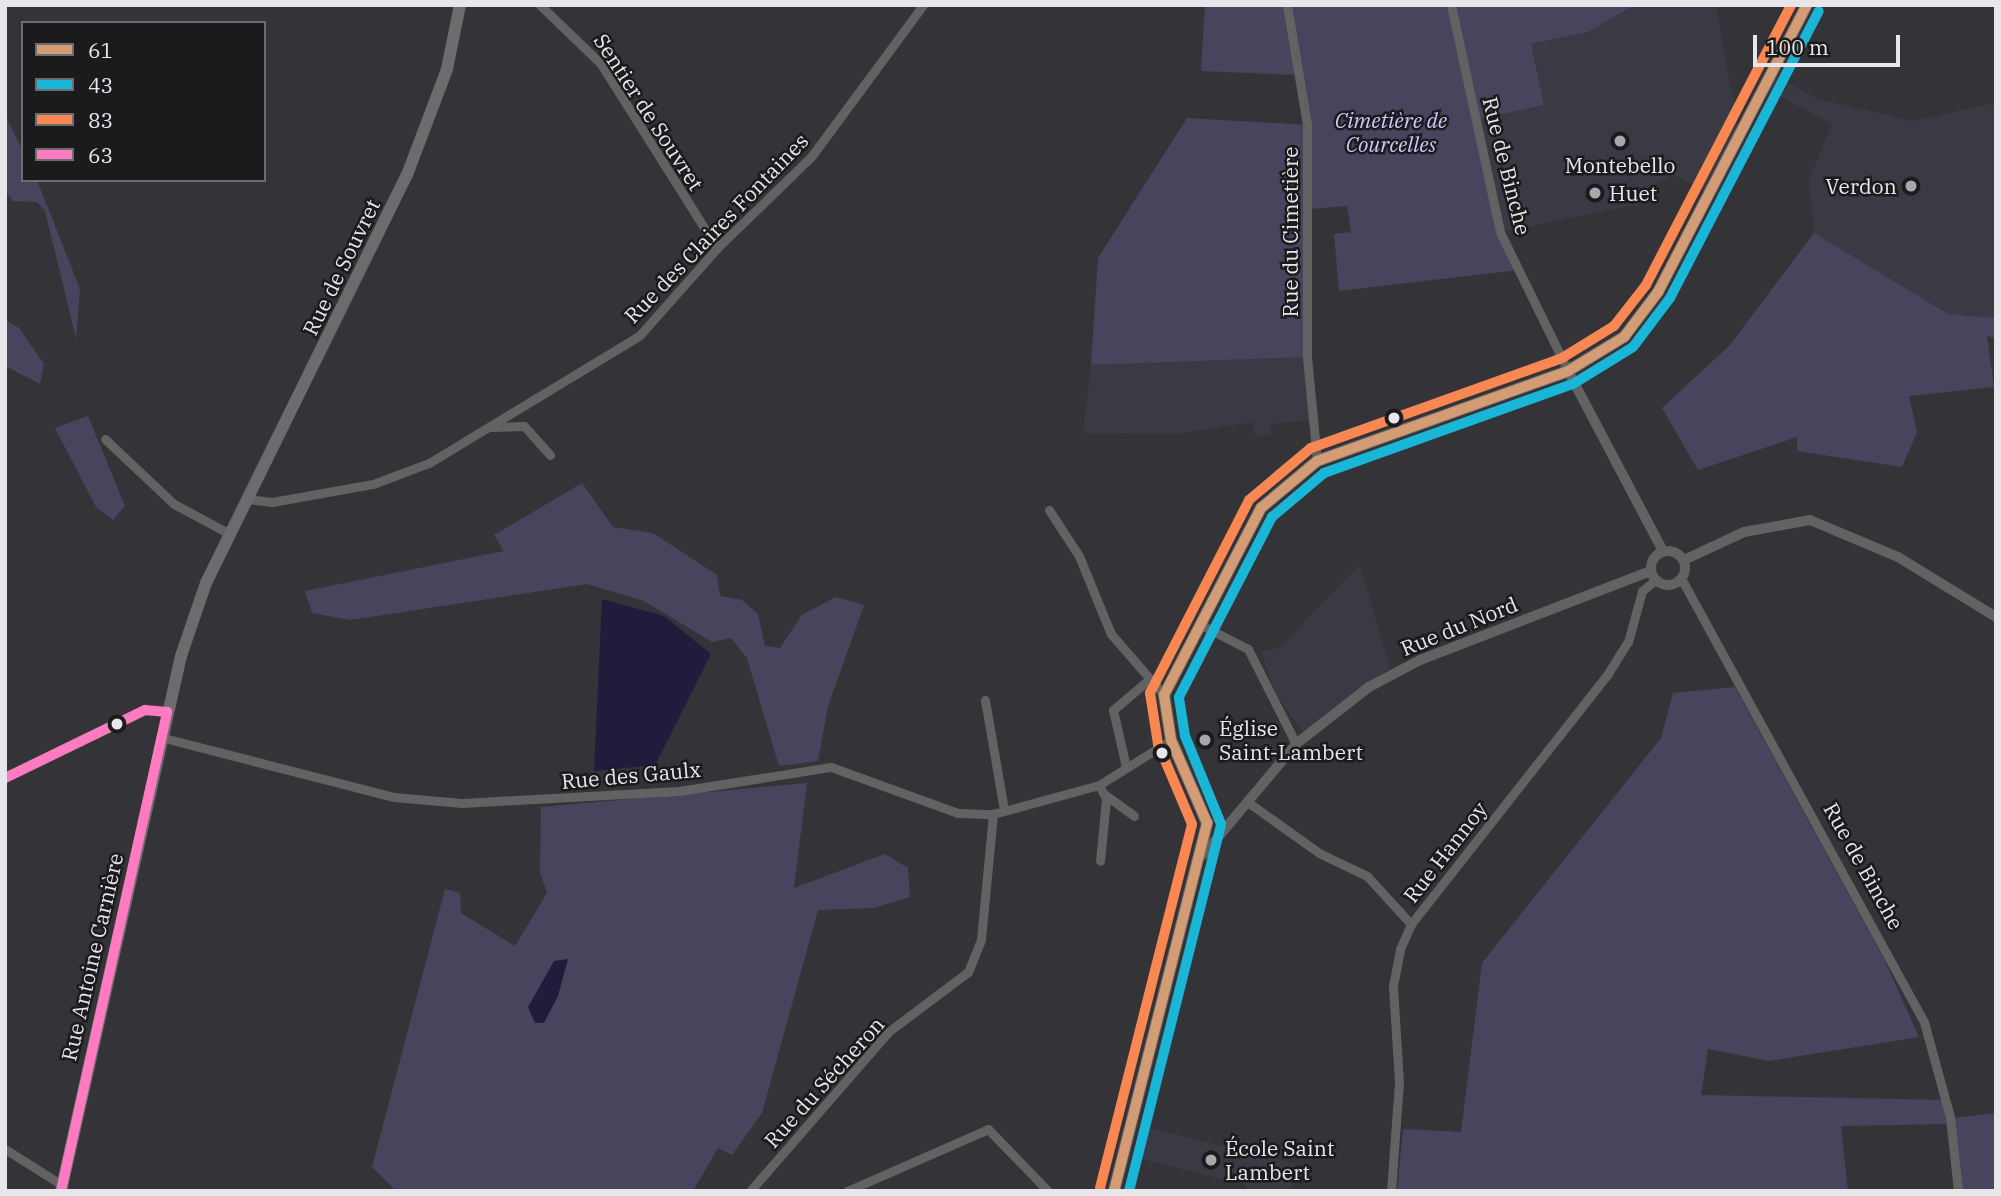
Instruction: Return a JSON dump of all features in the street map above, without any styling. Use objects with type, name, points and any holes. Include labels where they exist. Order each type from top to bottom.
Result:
[{"type":"main road","name":"Rue de Souvret","points":[[160,737],[206,583],[407,175],[447,69],[460,5]]},
{"type":"main road","points":[[1114,1191],[1203,855],[1207,823],[1171,740],[1164,695],[1261,508],[1317,460],[1568,371],[1624,337],[1658,292],[1807,5]]},
{"type":"main road","name":"Rue Antoine Carnière","points":[[61,1188],[160,737]]},
{"type":"street","name":"Sentier de Souvret","points":[[540,5],[601,64],[717,248]]},
{"type":"street","name":"Rue des Claires Fontaines","points":[[247,499],[272,502],[373,484],[491,427],[639,336],[717,248],[811,157],[923,5]]},
{"type":"street","name":"Rue du Cimetière","points":[[1287,5],[1307,125],[1307,357],[1317,460]]},
{"type":"street","name":"Rue de Binche","points":[[1451,5],[1500,232],[1568,371],[1663,551]]},
{"type":"street","name":"Rue des Claires Fontaines","points":[[491,427],[524,426],[550,455]]},
{"type":"street","points":[[105,439],[174,504],[230,534]]},
{"type":"street","points":[[1049,510],[1079,555],[1111,634],[1146,682],[1164,695]]},
{"type":"street","points":[[1684,560],[1682,580],[1663,585],[1653,576],[1663,551],[1684,560],[1744,532],[1810,520],[1898,557],[1996,617]]},
{"type":"street","name":"Rue du Nord","points":[[1203,855],[1250,803],[1296,744],[1395,672],[1653,576]]},
{"type":"street","name":"Rue Hannoy","points":[[1391,1191],[1399,1082],[1393,986],[1411,923],[1607,674],[1628,642],[1643,591],[1653,576]]},
{"type":"street","name":"Rue de Binche","points":[[1682,580],[1924,1022],[1950,1117],[1958,1191]]},
{"type":"street","points":[[1199,624],[1248,649],[1296,744]]},
{"type":"street","points":[[1126,767],[1114,710],[1146,682]]},
{"type":"street","points":[[985,700],[1004,810]]},
{"type":"street","points":[[5,778],[145,710],[167,712]]},
{"type":"street","name":"Rue des Gaulx","points":[[160,737],[393,797],[461,803],[639,794],[831,767],[958,813],[993,814],[1102,789],[1126,767],[1171,740]]},
{"type":"street","points":[[1102,789],[1134,816]]},
{"type":"street","points":[[1100,861],[1102,789]]},
{"type":"street","points":[[1250,803],[1319,853],[1367,876],[1411,923]]},
{"type":"street","name":"Rue du Sécheron","points":[[750,1191],[888,1032],[968,972],[981,939],[993,814]]},
{"type":"street","points":[[847,1191],[988,1129],[1048,1191]]},
{"type":"street","points":[[5,1149],[61,1188]]},
{"type":"shaded area","points":[[1635,5],[1716,5],[1739,135],[1709,192],[1674,175],[1647,188],[1650,202],[1500,232],[1475,120],[1544,105],[1531,44],[1588,32]]},
{"type":"shaded area","points":[[1771,74],[1818,99],[1912,121],[1996,103],[1996,318],[1948,314],[1814,233],[1809,179],[1832,124],[1764,88]]},
{"type":"shaded area","points":[[1307,357],[1312,420],[1270,424],[1273,435],[1255,436],[1253,422],[1176,434],[1083,433],[1091,365]]},
{"type":"shaded area","points":[[1360,565],[1390,668],[1303,732],[1275,693],[1262,652],[1280,647]]},
{"type":"shaded area","points":[[602,599],[664,616],[711,654],[655,765],[594,771]]},
{"type":"shaded area","points":[[568,959],[558,996],[544,1023],[535,1023],[528,1007],[554,961]]},
{"type":"shaded area","name":"École Saint Lambert","points":[[1142,1126],[1296,1164],[1290,1191],[1246,1191],[1246,1185],[1133,1157]]},
{"type":"green space","name":"Cimetière de Courcelles","points":[[1205,5],[1635,5],[1588,32],[1531,44],[1544,105],[1475,120],[1500,232],[1518,270],[1339,291],[1334,234],[1351,232],[1347,206],[1309,209],[1307,357],[1091,365],[1098,258],[1187,118],[1307,125],[1299,75],[1201,71]]},
{"type":"green space","points":[[5,115],[21,147],[21,182],[38,182],[80,289],[76,338],[45,211],[37,202],[13,201],[5,191]]},
{"type":"green space","points":[[1814,233],[1948,314],[1996,318],[1996,338],[1987,336],[1994,387],[1909,396],[1917,432],[1902,467],[1797,451],[1797,437],[1698,470],[1662,408],[1730,345]]},
{"type":"green space","points":[[5,320],[19,328],[44,364],[40,384],[5,366]]},
{"type":"green space","points":[[88,416],[125,506],[113,520],[96,507],[55,428]]},
{"type":"green space","points":[[582,483],[613,527],[653,533],[717,575],[720,596],[742,600],[758,614],[765,646],[780,648],[802,615],[836,597],[864,605],[828,706],[818,761],[779,766],[747,658],[731,638],[712,642],[644,601],[587,584],[350,620],[312,613],[305,591],[504,551],[494,535]]},
{"type":"green space","points":[[1735,687],[1884,959],[1919,1037],[1769,1061],[1708,1049],[1701,1095],[1943,1100],[1947,1124],[1841,1126],[1848,1191],[1397,1191],[1403,1129],[1461,1132],[1482,963],[1661,738],[1673,693]]},
{"type":"green space","points":[[807,783],[794,888],[885,854],[908,868],[910,897],[874,908],[818,910],[762,1113],[732,1155],[718,1148],[693,1191],[396,1191],[372,1167],[445,889],[460,893],[461,913],[515,946],[547,893],[540,872],[541,807]]},
{"type":"green space","points":[[1996,1113],[1996,1191],[1962,1191],[1953,1118]]},
{"type":"transit line","name":"83","points":[[1100,1188],[1192,824],[1158,744],[1150,693],[1249,500],[1311,448],[1562,358],[1614,326],[1646,285],[1791,5]]},
{"type":"transit line","name":"61","points":[[1114,1191],[1207,823],[1171,740],[1164,695],[1261,508],[1317,461],[1568,371],[1624,337],[1658,292],[1807,5]]},
{"type":"transit line","name":"43","points":[[1129,1191],[1221,824],[1185,736],[1179,697],[1272,517],[1324,473],[1573,384],[1633,347],[1670,298],[1819,11]]},
{"type":"transit line","name":"63","points":[[5,778],[145,710],[167,712]]},
{"type":"transit line","name":"63","points":[[61,1191],[167,712]]},
{"type":"place","name":"Montebello","points":[[1620,141]]},
{"type":"place","name":"Verdon","points":[[1911,186]]},
{"type":"place","name":"Huet","points":[[1595,193]]},
{"type":"place","name":"Église Saint-Lambert","points":[[1205,740]]},
{"type":"place","name":"École Saint Lambert","points":[[1211,1160]]}]
